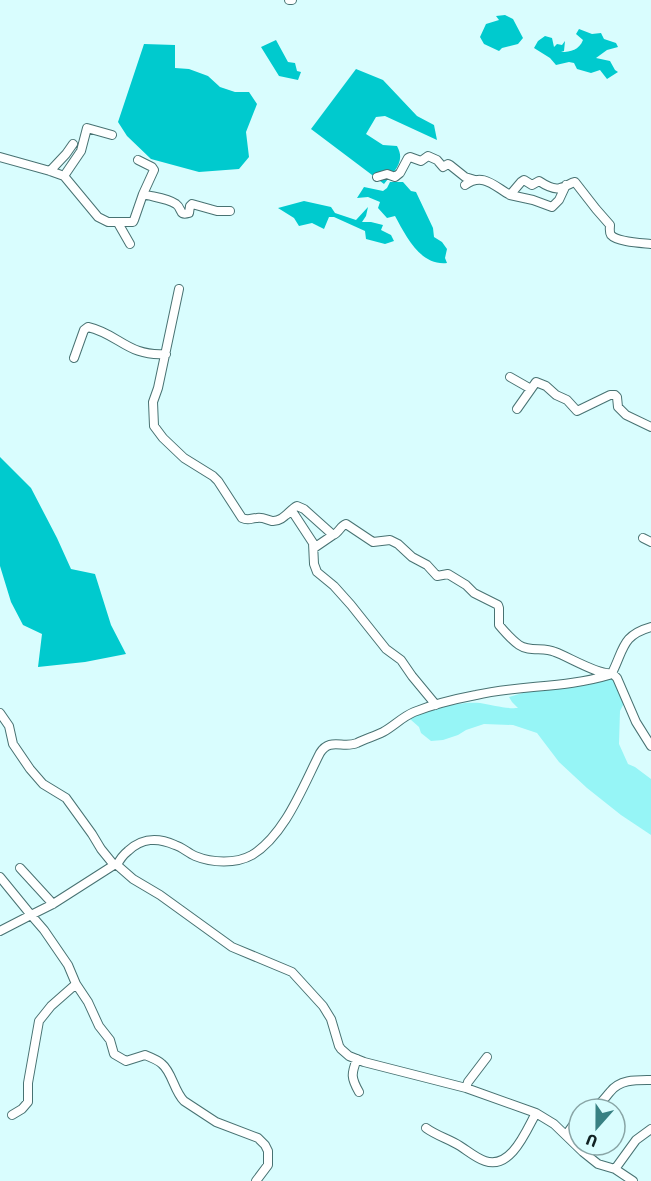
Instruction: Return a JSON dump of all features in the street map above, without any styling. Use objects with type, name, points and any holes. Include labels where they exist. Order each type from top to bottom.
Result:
[{"type":"street","points":[[64,176],[81,151],[87,128],[112,135]]},
{"type":"street","points":[[50,171],[73,144]]},
{"type":"street","points":[[377,177],[387,174],[395,177],[400,173],[408,158],[421,161],[428,156],[443,167],[450,165],[465,177],[484,180],[510,195],[552,207],[559,200],[566,185]]},
{"type":"street","points":[[0,158],[64,176],[98,217],[108,222],[118,223],[133,222],[154,170],[138,160]]},
{"type":"street","points":[[465,185],[475,180]]},
{"type":"street","points":[[510,195],[524,180],[532,184],[539,181],[556,188],[561,188],[574,181],[610,225],[612,236],[626,241],[651,244]]},
{"type":"street","points":[[143,194],[172,202],[179,206],[183,214],[189,213],[192,204],[217,211],[230,211]]},
{"type":"street","points":[[118,223],[130,244]]},
{"type":"street","points":[[179,289],[159,388],[153,402],[154,426],[181,455],[218,481],[242,518],[248,520],[260,517],[275,521],[284,518],[290,512],[293,513],[312,541],[317,572],[333,585],[351,605],[386,649],[401,660],[436,705]]},
{"type":"street","points":[[74,358],[87,327],[108,334],[141,352],[166,354]]},
{"type":"street","points":[[510,377],[531,389]]},
{"type":"street","points":[[518,409],[535,383],[538,382],[567,400],[578,411],[613,394],[617,398],[618,407],[626,415],[651,428]]},
{"type":"street","points":[[284,518],[295,506],[300,506],[333,535]]},
{"type":"street","points":[[314,548],[335,535],[342,525],[346,524],[373,542],[390,540],[398,544],[410,556],[427,565],[437,576],[448,574],[464,584],[474,594],[498,605],[499,625],[519,645],[551,650],[617,678],[636,722],[651,746]]},
{"type":"street","points":[[610,674],[626,641],[638,631],[651,627]]},
{"type":"street","points":[[0,931],[52,904],[116,865],[140,842],[148,840],[174,844],[197,857],[208,859],[240,860],[253,854],[278,830],[326,745],[355,744],[383,732],[415,712],[478,694],[573,682],[610,674]]},
{"type":"street","points":[[0,712],[9,726],[13,744],[30,769],[43,784],[66,798],[101,849],[116,865],[232,947],[292,972],[323,1006],[331,1019],[339,1046],[349,1056],[466,1088],[536,1113],[548,1120],[598,1164],[615,1169],[628,1180]]},
{"type":"street","points":[[20,868],[52,904]]},
{"type":"street","points":[[0,877],[44,930],[68,965],[99,1028],[110,1040],[116,1056],[126,1061],[145,1055],[159,1062],[165,1067],[184,1101],[216,1122],[258,1138],[265,1144],[268,1151],[268,1165],[256,1181]]},
{"type":"street","points":[[12,1115],[24,1108],[28,1099],[28,1083],[39,1021],[51,1006],[76,984]]},
{"type":"street","points":[[466,1088],[487,1057]]},
{"type":"street","points":[[357,1059],[352,1075],[359,1092]]},
{"type":"street","points":[[606,1097],[618,1085],[632,1080],[651,1080]]},
{"type":"street","points":[[426,1128],[482,1160],[497,1162],[513,1152],[536,1113]]},
{"type":"street","points":[[615,1169],[636,1140],[651,1129]]},
{"type":"shaded area","points":[[505,15],[513,19],[523,38],[518,44],[499,51],[484,44],[480,37],[486,24],[499,20],[496,16]]},
{"type":"shaded area","points":[[579,29],[592,34],[601,33],[604,39],[616,43],[618,47],[607,50],[596,58],[610,61],[618,72],[607,79],[600,70],[591,73],[577,69],[574,63],[569,62],[556,65],[550,58],[534,48],[545,36],[552,38],[554,47],[557,44],[562,45],[565,41],[564,51],[561,52],[574,50],[583,40],[576,34]]},
{"type":"shaded area","points":[[276,40],[288,62],[295,63],[297,71],[301,72],[298,80],[279,76],[261,47]]},
{"type":"shaded area","points":[[144,44],[175,45],[175,68],[189,69],[208,76],[220,87],[235,92],[249,92],[257,104],[246,132],[249,157],[239,169],[199,172],[151,159],[127,136],[118,122]]},
{"type":"shaded area","points":[[356,69],[383,80],[417,116],[434,125],[437,140],[385,116],[376,117],[366,134],[383,145],[397,146],[400,157],[398,166],[384,184],[311,129]]},
{"type":"shaded area","points":[[390,182],[403,182],[411,191],[416,192],[433,228],[434,237],[447,249],[445,258],[447,263],[437,263],[422,255],[409,240],[395,216],[387,218],[378,208],[380,202],[368,197],[357,198],[364,187],[383,191]]},
{"type":"shaded area","points":[[304,201],[331,207],[335,213],[356,220],[368,207],[362,222],[383,225],[381,230],[391,235],[394,241],[385,244],[366,239],[365,231],[334,217],[329,217],[324,229],[312,223],[299,226],[294,218],[278,208]]},
{"type":"shaded area","points":[[0,457],[31,488],[71,569],[95,574],[111,625],[126,654],[85,662],[38,667],[42,634],[23,625],[11,602],[0,566]]},
{"type":"shaded area","points":[[612,676],[624,703],[620,711],[619,744],[628,764],[651,779],[651,835],[587,788],[559,762],[537,733],[513,725],[484,724],[443,740],[431,741],[410,719],[435,709],[463,703],[518,708],[509,697],[536,689]]}]
